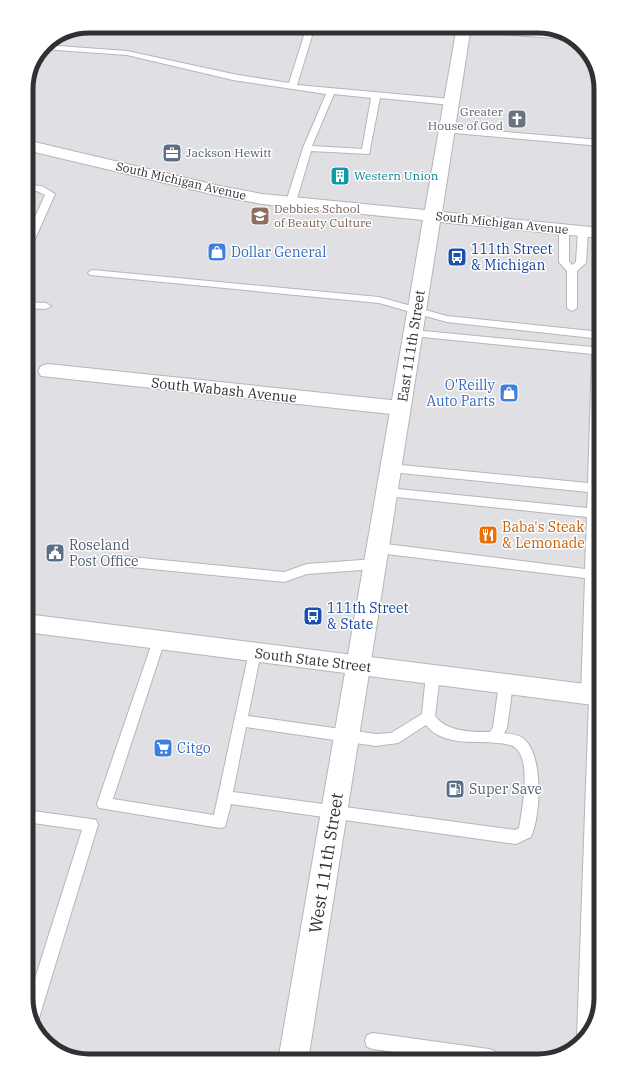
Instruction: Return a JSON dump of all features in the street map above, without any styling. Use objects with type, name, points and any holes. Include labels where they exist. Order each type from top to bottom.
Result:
[{"type":"main road","name":"East 111th Street","points":[[358,666],[463,33]]},
{"type":"main road","name":"South Michigan Avenue","points":[[33,147],[220,191],[262,199],[594,232]]},
{"type":"main road","name":"South Wabash Avenue","points":[[48,371],[400,408]]},
{"type":"main road","name":"South State Street","points":[[33,624],[594,695]]},
{"type":"main road","name":"West 111th Street","points":[[294,1054],[348,735],[358,666]]},
{"type":"lane","points":[[292,87],[309,33]]},
{"type":"lane","points":[[52,48],[127,53],[292,87],[331,92],[451,102]]},
{"type":"lane","points":[[291,202],[307,148],[331,92]]},
{"type":"lane","points":[[307,148],[366,152],[376,96]]},
{"type":"lane","points":[[446,130],[594,142]]},
{"type":"lane","points":[[33,188],[39,188],[50,194],[33,232]]},
{"type":"lane","points":[[564,229],[564,262],[572,270],[572,308]]},
{"type":"lane","points":[[572,270],[581,263],[584,231]]},
{"type":"lane","points":[[93,273],[379,300],[447,319],[594,335]]},
{"type":"lane","points":[[33,305],[46,306]]},
{"type":"lane","points":[[413,333],[594,351]]},
{"type":"lane","points":[[391,468],[594,488],[591,574],[594,665]]},
{"type":"lane","points":[[387,492],[593,514]]},
{"type":"lane","points":[[121,560],[284,577],[306,569],[377,556],[591,574]]},
{"type":"lane","points":[[159,640],[104,804],[220,822],[255,652]]},
{"type":"lane","points":[[225,797],[516,837],[526,832],[531,777],[530,759],[526,750],[517,742],[494,737],[484,738],[460,735],[436,728],[428,717],[433,675]]},
{"type":"lane","points":[[494,737],[500,728],[506,684]]},
{"type":"lane","points":[[241,721],[376,740],[393,739],[428,717]]},
{"type":"lane","points":[[585,1027],[594,729]]},
{"type":"lane","points":[[33,817],[90,825],[34,1008]]},
{"type":"lane","points":[[373,1041],[467,1054]]},
{"type":"place","name":"Greater House of God","points":[[517,119]]},
{"type":"place","name":"Jackson Hewitt","points":[[172,153]]},
{"type":"place","name":"Western Union","points":[[340,176]]},
{"type":"place","name":"Debbies School of Beauty Culture","points":[[260,216]]},
{"type":"place","name":"Dollar General","points":[[217,252]]},
{"type":"place","name":"111th Street & Michigan","points":[[457,257]]},
{"type":"place","name":"O'Reilly Auto Parts","points":[[509,393]]},
{"type":"place","name":"Baba's Steak & Lemonade","points":[[488,535]]},
{"type":"place","name":"Roseland Post Office","points":[[55,553]]},
{"type":"place","name":"111th Street & State","points":[[313,616]]},
{"type":"place","name":"Citgo","points":[[163,748]]},
{"type":"place","name":"Super Save","points":[[455,789]]}]
